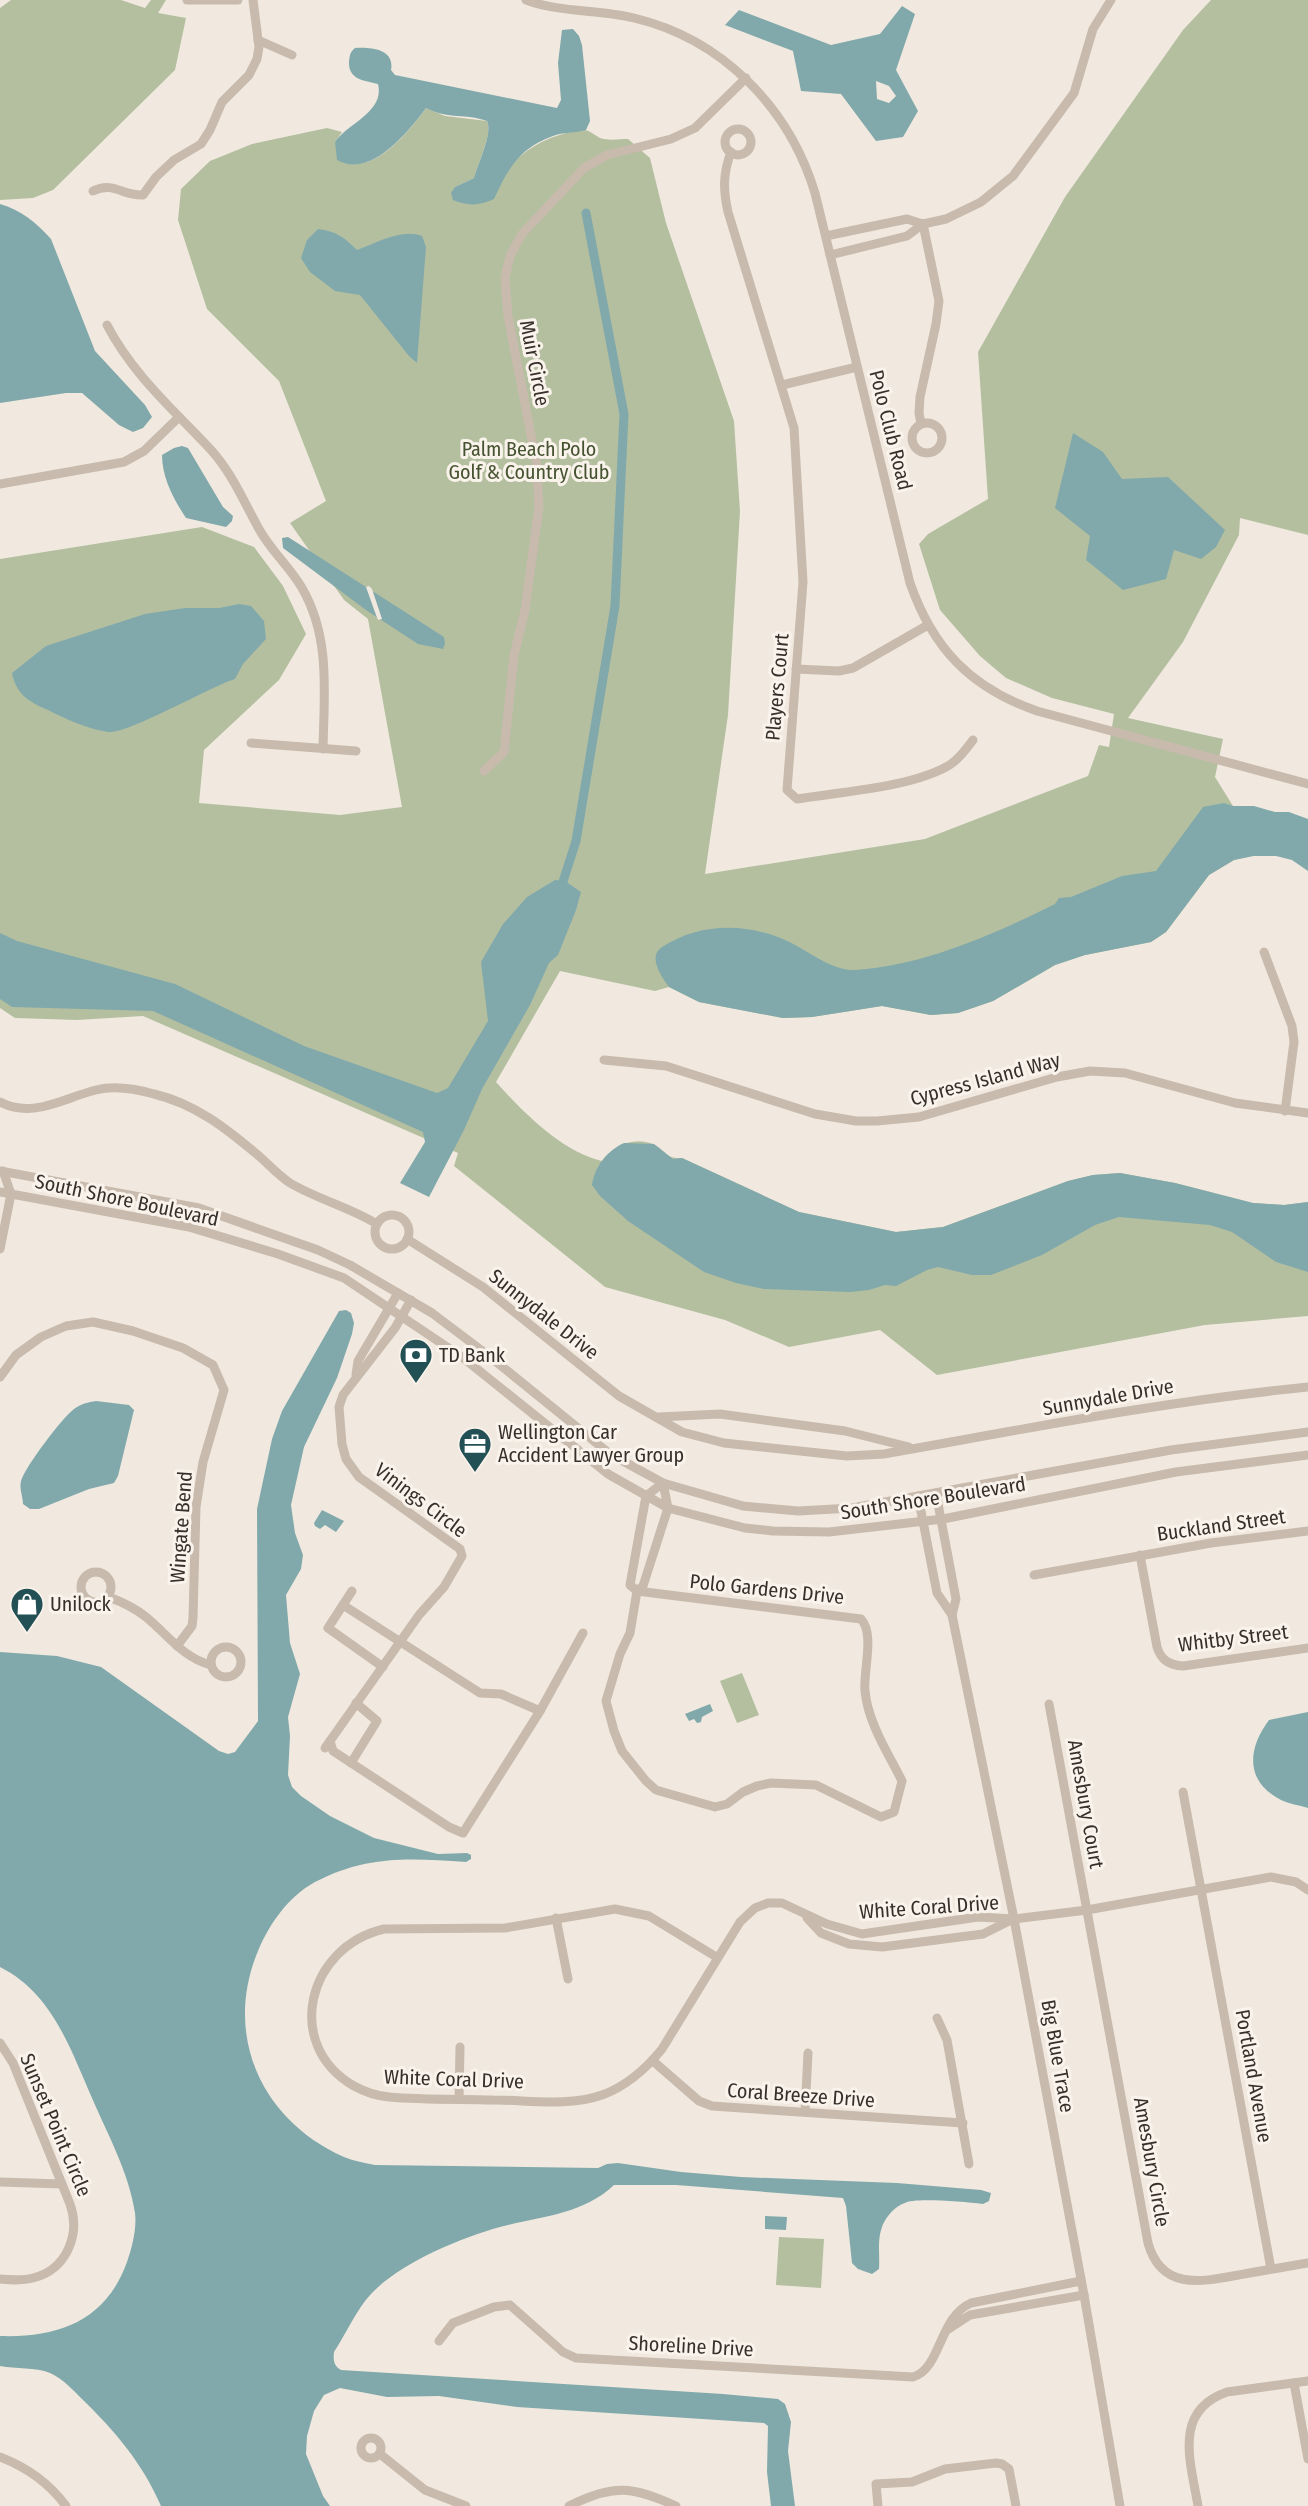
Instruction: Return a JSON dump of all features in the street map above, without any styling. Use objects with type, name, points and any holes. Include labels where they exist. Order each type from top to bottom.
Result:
[{"type":"street","points":[[186,0],[238,0]]},
{"type":"street","points":[[93,191],[106,186],[130,194],[143,195],[156,177],[174,160],[201,144],[222,102],[249,75],[257,58],[258,40],[253,0]]},
{"type":"street","name":"Polo Club Road","points":[[526,0],[549,6],[633,18],[666,28],[705,47],[746,78],[773,108],[800,152],[815,193],[910,583],[928,626],[945,651],[960,667],[996,694],[1016,704],[1308,784]]},
{"type":"street","points":[[830,255],[907,236],[923,224],[946,219],[981,202],[1014,176],[1074,93],[1093,29],[1111,0]]},
{"type":"street","points":[[258,40],[292,55]]},
{"type":"street","name":"Muir Circle","points":[[484,771],[504,752],[514,655],[525,610],[539,507],[537,466],[508,316],[505,278],[510,256],[522,234],[584,168],[607,155],[671,139],[695,128],[746,78]]},
{"type":"street","name":"Players Court","points":[[731,152],[724,170],[724,191],[728,212],[794,428],[803,582],[786,783],[791,796],[797,799],[901,782],[923,776],[952,764],[973,740]]},
{"type":"street","points":[[826,236],[907,219],[923,224]]},
{"type":"street","points":[[921,424],[918,413],[920,397],[939,301],[923,224]]},
{"type":"street","points":[[106,326],[132,367],[227,470],[259,530],[293,575],[311,606],[318,626],[324,657],[323,749]]},
{"type":"street","points":[[782,385],[857,367]]},
{"type":"street","points":[[0,484],[124,462],[144,451],[179,417]]},
{"type":"street","points":[[796,669],[853,668],[928,626]]},
{"type":"street","points":[[251,743],[357,752]]},
{"type":"street","points":[[1264,952],[1292,1026],[1294,1042],[1284,1111]]},
{"type":"street","name":"Cypress Island Way","points":[[604,1060],[666,1066],[815,1114],[856,1121],[919,1117],[1057,1077],[1090,1071],[1125,1073],[1235,1103],[1308,1113]]},
{"type":"street","points":[[0,1102],[16,1109],[33,1110],[106,1088],[116,1087],[155,1094],[191,1107],[224,1126],[290,1182],[361,1214],[376,1224]]},
{"type":"street","points":[[0,1249],[11,1194],[1,1173]]},
{"type":"street","name":"South Shore Boulevard","points":[[1,1173],[199,1208],[318,1250],[411,1300],[465,1337],[610,1454],[663,1483],[723,1502],[779,1510],[825,1510],[936,1493],[1171,1450],[1308,1432]]},
{"type":"street","name":"South Shore Boulevard","points":[[0,1192],[200,1231],[278,1254],[344,1278],[462,1357],[585,1457],[668,1508],[724,1523],[782,1532],[830,1532],[943,1519],[1176,1472],[1308,1455]]},
{"type":"street","points":[[389,1215],[399,1216],[409,1229],[407,1239],[400,1247],[384,1247],[375,1234],[376,1224],[389,1215]]},
{"type":"street","name":"Sunnydale Drive","points":[[407,1239],[490,1292],[619,1396],[682,1432],[724,1443],[847,1456],[884,1454],[1161,1405],[1241,1393],[1308,1387]]},
{"type":"street","name":"Vinings Circle","points":[[356,1376],[358,1361],[398,1293]]},
{"type":"street","name":"Vinings Circle","points":[[411,1300],[369,1363],[356,1376],[343,1395],[339,1407],[340,1432],[346,1459],[359,1477],[460,1549],[462,1556],[444,1587],[419,1615],[327,1745],[449,1827],[463,1833],[540,1711],[583,1633]]},
{"type":"street","name":"Wingate Bend","points":[[0,1377],[16,1354],[41,1336],[66,1326],[93,1322],[133,1331],[183,1348],[213,1365],[224,1390],[204,1462],[196,1507],[192,1626],[177,1646]]},
{"type":"street","name":"Sunnydale Drive","points":[[659,1417],[720,1414],[846,1431],[915,1448]]},
{"type":"street","points":[[646,1496],[663,1483]]},
{"type":"street","name":"Polo Gardens Drive","points":[[646,1496],[630,1585],[637,1592],[861,1619],[867,1631],[864,1690],[867,1703],[875,1727],[902,1781],[894,1812],[881,1817],[816,1785],[771,1784],[757,1786],[743,1792],[727,1804],[714,1808],[656,1790],[637,1772],[622,1751],[606,1701],[620,1654],[630,1632],[637,1592],[644,1586],[668,1508],[663,1483]]},
{"type":"street","name":"Big Blue Trace","points":[[936,1493],[943,1519],[956,1599],[952,1615]]},
{"type":"street","name":"Big Blue Trace","points":[[918,1496],[937,1593],[952,1615],[1014,1919],[1084,2295],[1120,2506]]},
{"type":"street","name":"Buckland Street","points":[[1034,1575],[1140,1555],[1308,1531]]},
{"type":"street","name":"Whitby Street","points":[[1140,1555],[1157,1647],[1169,1663],[1183,1665],[1308,1648]]},
{"type":"street","points":[[352,1591],[328,1628],[383,1667]]},
{"type":"street","points":[[109,1597],[120,1601],[147,1618],[177,1646],[197,1660],[211,1665]]},
{"type":"street","points":[[343,1605],[480,1693],[501,1694],[540,1711]]},
{"type":"street","points":[[351,1762],[377,1721],[356,1703]]},
{"type":"street","name":"Amesbury Court","points":[[1049,1704],[1087,1910]]},
{"type":"street","name":"Portland Avenue","points":[[1184,1792],[1271,2269]]},
{"type":"street","points":[[1014,1919],[1087,1910],[1278,1877],[1296,1882],[1308,1890]]},
{"type":"street","name":"White Coral Drive","points":[[718,1958],[662,1923],[636,1912],[602,1910],[482,1929],[384,1929],[364,1934],[347,1944],[332,1958],[321,1974],[312,2003],[314,2030],[323,2055],[340,2075],[362,2090],[381,2096],[585,2100],[608,2093],[629,2082],[652,2061],[718,1958],[744,1917],[755,1908],[775,1903],[789,1905],[827,1924],[862,1934],[978,1917],[1014,1919]]},
{"type":"street","name":"Amesbury Circle","points":[[1087,1910],[1152,2255],[1169,2274],[1193,2282],[1308,2263]]},
{"type":"street","name":"White Coral Drive","points":[[801,1912],[822,1933],[849,1944],[882,1947],[983,1934],[1014,1919]]},
{"type":"street","points":[[556,1918],[568,1979]]},
{"type":"street","points":[[937,2018],[947,2040],[969,2164]]},
{"type":"street","name":"Sunset Point Circle","points":[[0,2043],[13,2063],[73,2210],[74,2224],[73,2237],[65,2256],[56,2266],[39,2276],[26,2280],[0,2279]]},
{"type":"street","points":[[459,2099],[460,2047]]},
{"type":"street","points":[[805,2112],[808,2053]]},
{"type":"street","name":"Coral Breeze Drive","points":[[652,2061],[705,2104],[719,2107],[963,2123]]},
{"type":"street","points":[[0,2182],[62,2184]]},
{"type":"street","name":"Shoreline Drive","points":[[439,2341],[453,2323],[494,2307],[510,2306],[563,2352],[576,2358],[913,2377],[924,2372],[928,2366],[957,2311],[971,2303],[1081,2281]]},
{"type":"street","points":[[945,2331],[970,2315],[1084,2295]]},
{"type":"street","points":[[1198,2506],[1189,2440],[1191,2427],[1200,2410],[1215,2397],[1227,2392],[1308,2380]]},
{"type":"street","points":[[1294,2383],[1308,2459]]},
{"type":"street","points":[[380,2454],[417,2484],[463,2506]]},
{"type":"street","points":[[0,2457],[23,2467],[39,2479],[66,2506]]},
{"type":"street","points":[[878,2506],[876,2484],[912,2482],[945,2469],[996,2463],[1009,2469],[1016,2506]]},
{"type":"street","points":[[569,2506],[601,2493],[630,2489],[652,2495],[676,2506]]},
{"type":"green space","points":[[11,0],[121,0],[145,8],[151,0],[166,0],[158,13],[186,18],[175,70],[53,190],[33,198],[0,200],[0,8]]},
{"type":"green space","name":"Palm Beach Polo Golf & Country Club","points":[[1211,0],[1308,0],[1308,535],[1240,518],[1239,535],[1183,642],[1128,718],[1223,739],[1215,777],[1233,806],[1253,856],[1234,860],[1209,875],[1166,932],[1151,942],[1085,955],[1055,965],[993,1001],[958,1013],[931,1015],[882,1006],[812,1017],[783,1018],[699,1002],[669,987],[655,991],[560,971],[496,1082],[544,1129],[572,1149],[587,1156],[602,1161],[624,1144],[646,1142],[657,1146],[668,1156],[682,1158],[799,1212],[896,1232],[943,1227],[1068,1181],[1093,1175],[1120,1173],[1175,1183],[1253,1203],[1284,1205],[1308,1202],[1308,1316],[1205,1325],[937,1375],[880,1330],[789,1347],[725,1320],[605,1287],[454,1166],[458,1153],[143,1016],[77,1020],[15,1018],[0,1008],[0,559],[202,527],[254,547],[283,586],[306,634],[279,680],[204,750],[199,803],[340,815],[402,807],[368,619],[344,600],[290,523],[326,501],[279,381],[207,309],[178,220],[181,189],[210,161],[252,144],[327,128],[342,132],[335,142],[367,162],[393,146],[426,108],[445,116],[487,121],[487,140],[474,178],[455,187],[497,191],[503,178],[520,156],[543,141],[570,132],[586,130],[603,139],[628,139],[650,158],[666,223],[734,421],[740,511],[728,715],[705,874],[925,839],[1088,776],[1099,745],[1109,747],[1114,714],[1052,698],[1006,678],[980,656],[940,610],[919,544],[928,534],[988,499],[978,352],[1065,197],[1183,30]]},
{"type":"green space","points":[[742,1673],[759,1715],[737,1723],[720,1681]]},
{"type":"green space","points":[[779,2237],[824,2239],[821,2288],[776,2285]]},
{"type":"water","points":[[902,6],[915,14],[896,70],[918,111],[903,137],[876,141],[841,94],[801,91],[793,51],[725,25],[739,10],[831,45],[880,34]],"holes":[[[876,81],[889,86],[896,96],[889,103],[877,99]]]},
{"type":"water","points":[[573,29],[582,45],[590,121],[586,130],[557,135],[541,141],[523,153],[504,178],[494,199],[479,204],[468,204],[453,200],[451,193],[455,187],[474,178],[488,133],[487,121],[479,119],[443,114],[426,108],[399,140],[375,158],[363,163],[350,164],[337,160],[335,142],[371,110],[379,94],[378,84],[362,80],[351,72],[349,61],[351,52],[355,48],[374,49],[386,54],[395,75],[557,108],[561,100],[558,63],[562,30]]},
{"type":"water","points":[[0,204],[28,218],[51,239],[95,351],[145,405],[152,417],[143,428],[133,432],[119,425],[82,393],[66,393],[0,403]]},
{"type":"water","points":[[318,229],[340,236],[357,250],[398,235],[422,236],[426,247],[417,363],[360,295],[335,291],[310,272],[301,258],[307,240]]},
{"type":"water","points":[[1073,433],[1103,452],[1122,479],[1168,477],[1225,530],[1216,547],[1201,559],[1174,550],[1166,579],[1123,590],[1086,560],[1090,536],[1055,508]]},
{"type":"water","points":[[182,446],[188,448],[223,507],[233,516],[232,521],[226,527],[186,518],[177,504],[166,480],[162,455]]},
{"type":"water","points":[[288,537],[444,637],[443,649],[418,644],[366,610],[283,548],[282,538]]},
{"type":"water","points":[[239,604],[251,606],[264,621],[266,639],[243,664],[235,679],[133,726],[108,732],[92,729],[29,700],[20,692],[14,680],[12,673],[46,646],[145,614],[185,608],[219,608]]},
{"type":"water","points":[[1224,803],[1233,806],[1254,806],[1275,812],[1289,812],[1308,819],[1308,871],[1292,860],[1276,856],[1253,856],[1234,860],[1209,875],[1166,932],[1151,942],[1085,955],[1055,965],[993,1001],[958,1013],[931,1015],[882,1006],[812,1017],[783,1018],[699,1002],[669,987],[657,967],[658,951],[678,938],[695,932],[730,928],[747,929],[781,938],[825,962],[848,970],[882,967],[934,955],[984,937],[1055,904],[1059,898],[1071,897],[1122,876],[1156,871],[1203,807]]},
{"type":"water","points":[[555,880],[565,881],[581,892],[576,910],[558,955],[549,963],[530,1005],[482,1089],[464,1130],[429,1197],[400,1183],[425,1142],[423,1132],[153,1011],[12,1007],[0,999],[0,933],[17,941],[175,984],[304,1046],[437,1093],[448,1088],[488,1021],[481,962],[503,924],[527,897]]},
{"type":"water","points":[[624,1143],[654,1144],[673,1159],[682,1158],[799,1212],[896,1232],[943,1227],[1068,1181],[1093,1175],[1120,1173],[1175,1183],[1253,1203],[1284,1205],[1308,1202],[1308,1272],[1276,1262],[1232,1232],[1210,1225],[1119,1217],[1095,1225],[1042,1255],[991,1275],[972,1275],[938,1267],[927,1270],[896,1286],[885,1285],[869,1290],[850,1292],[764,1289],[736,1283],[704,1272],[628,1221],[600,1196],[592,1185],[599,1165],[607,1155]]},
{"type":"water","points":[[346,1310],[351,1313],[354,1323],[352,1334],[337,1378],[304,1447],[291,1505],[295,1533],[303,1555],[301,1569],[286,1595],[290,1643],[300,1674],[288,1717],[290,1736],[288,1775],[292,1787],[301,1796],[330,1816],[374,1838],[438,1854],[467,1853],[471,1855],[471,1859],[466,1862],[389,1860],[353,1867],[315,1882],[288,1903],[268,1931],[258,1951],[248,1982],[245,2013],[248,2043],[257,2072],[271,2098],[291,2121],[315,2141],[344,2157],[375,2165],[598,2168],[618,2163],[681,2172],[741,2177],[897,2183],[981,2190],[991,2193],[989,2201],[983,2204],[920,2200],[898,2206],[890,2213],[880,2232],[879,2269],[872,2274],[858,2269],[852,2263],[846,2206],[843,2198],[676,2185],[614,2185],[602,2195],[575,2209],[500,2227],[467,2238],[431,2253],[398,2272],[371,2294],[361,2307],[334,2352],[334,2363],[341,2370],[778,2399],[785,2404],[791,2422],[788,2451],[795,2506],[771,2506],[767,2472],[768,2426],[764,2423],[517,2407],[439,2396],[387,2397],[340,2388],[324,2395],[314,2411],[307,2436],[306,2454],[323,2496],[330,2506],[161,2506],[146,2476],[127,2449],[106,2423],[67,2384],[44,2371],[0,2366],[0,2336],[41,2334],[60,2329],[93,2312],[106,2299],[118,2282],[131,2251],[135,2213],[123,2169],[67,2041],[33,1991],[0,1967],[0,1652],[57,1656],[101,1667],[219,1751],[228,1754],[235,1752],[258,1721],[257,1509],[272,1439],[282,1411],[339,1311]]},
{"type":"water","points":[[96,1401],[129,1405],[134,1410],[118,1476],[114,1483],[89,1489],[39,1509],[30,1509],[23,1504],[20,1487],[29,1465],[68,1414],[79,1406]]},
{"type":"water","points":[[322,1510],[344,1521],[336,1532],[325,1525],[320,1529],[315,1526],[314,1523]]},
{"type":"water","points":[[710,1704],[713,1711],[702,1717],[701,1722],[697,1723],[694,1719],[689,1721],[685,1714]]},
{"type":"water","points":[[1308,1712],[1308,1808],[1284,1801],[1269,1792],[1255,1774],[1253,1763],[1257,1742],[1269,1720]]},
{"type":"water","points":[[765,2216],[787,2217],[786,2230],[765,2229]]},
{"type":"pier","points":[[369,586],[382,619],[378,620],[376,615],[366,587]]},
{"type":"waterway","points":[[560,891],[576,841],[615,606],[624,414],[586,213]]},
{"type":"place","name":"TD Bank","points":[[416,1384]]},
{"type":"place","name":"Wellington Car Accident Lawyer Group","points":[[475,1473]]},
{"type":"place","name":"Unilock","points":[[27,1633]]}]
